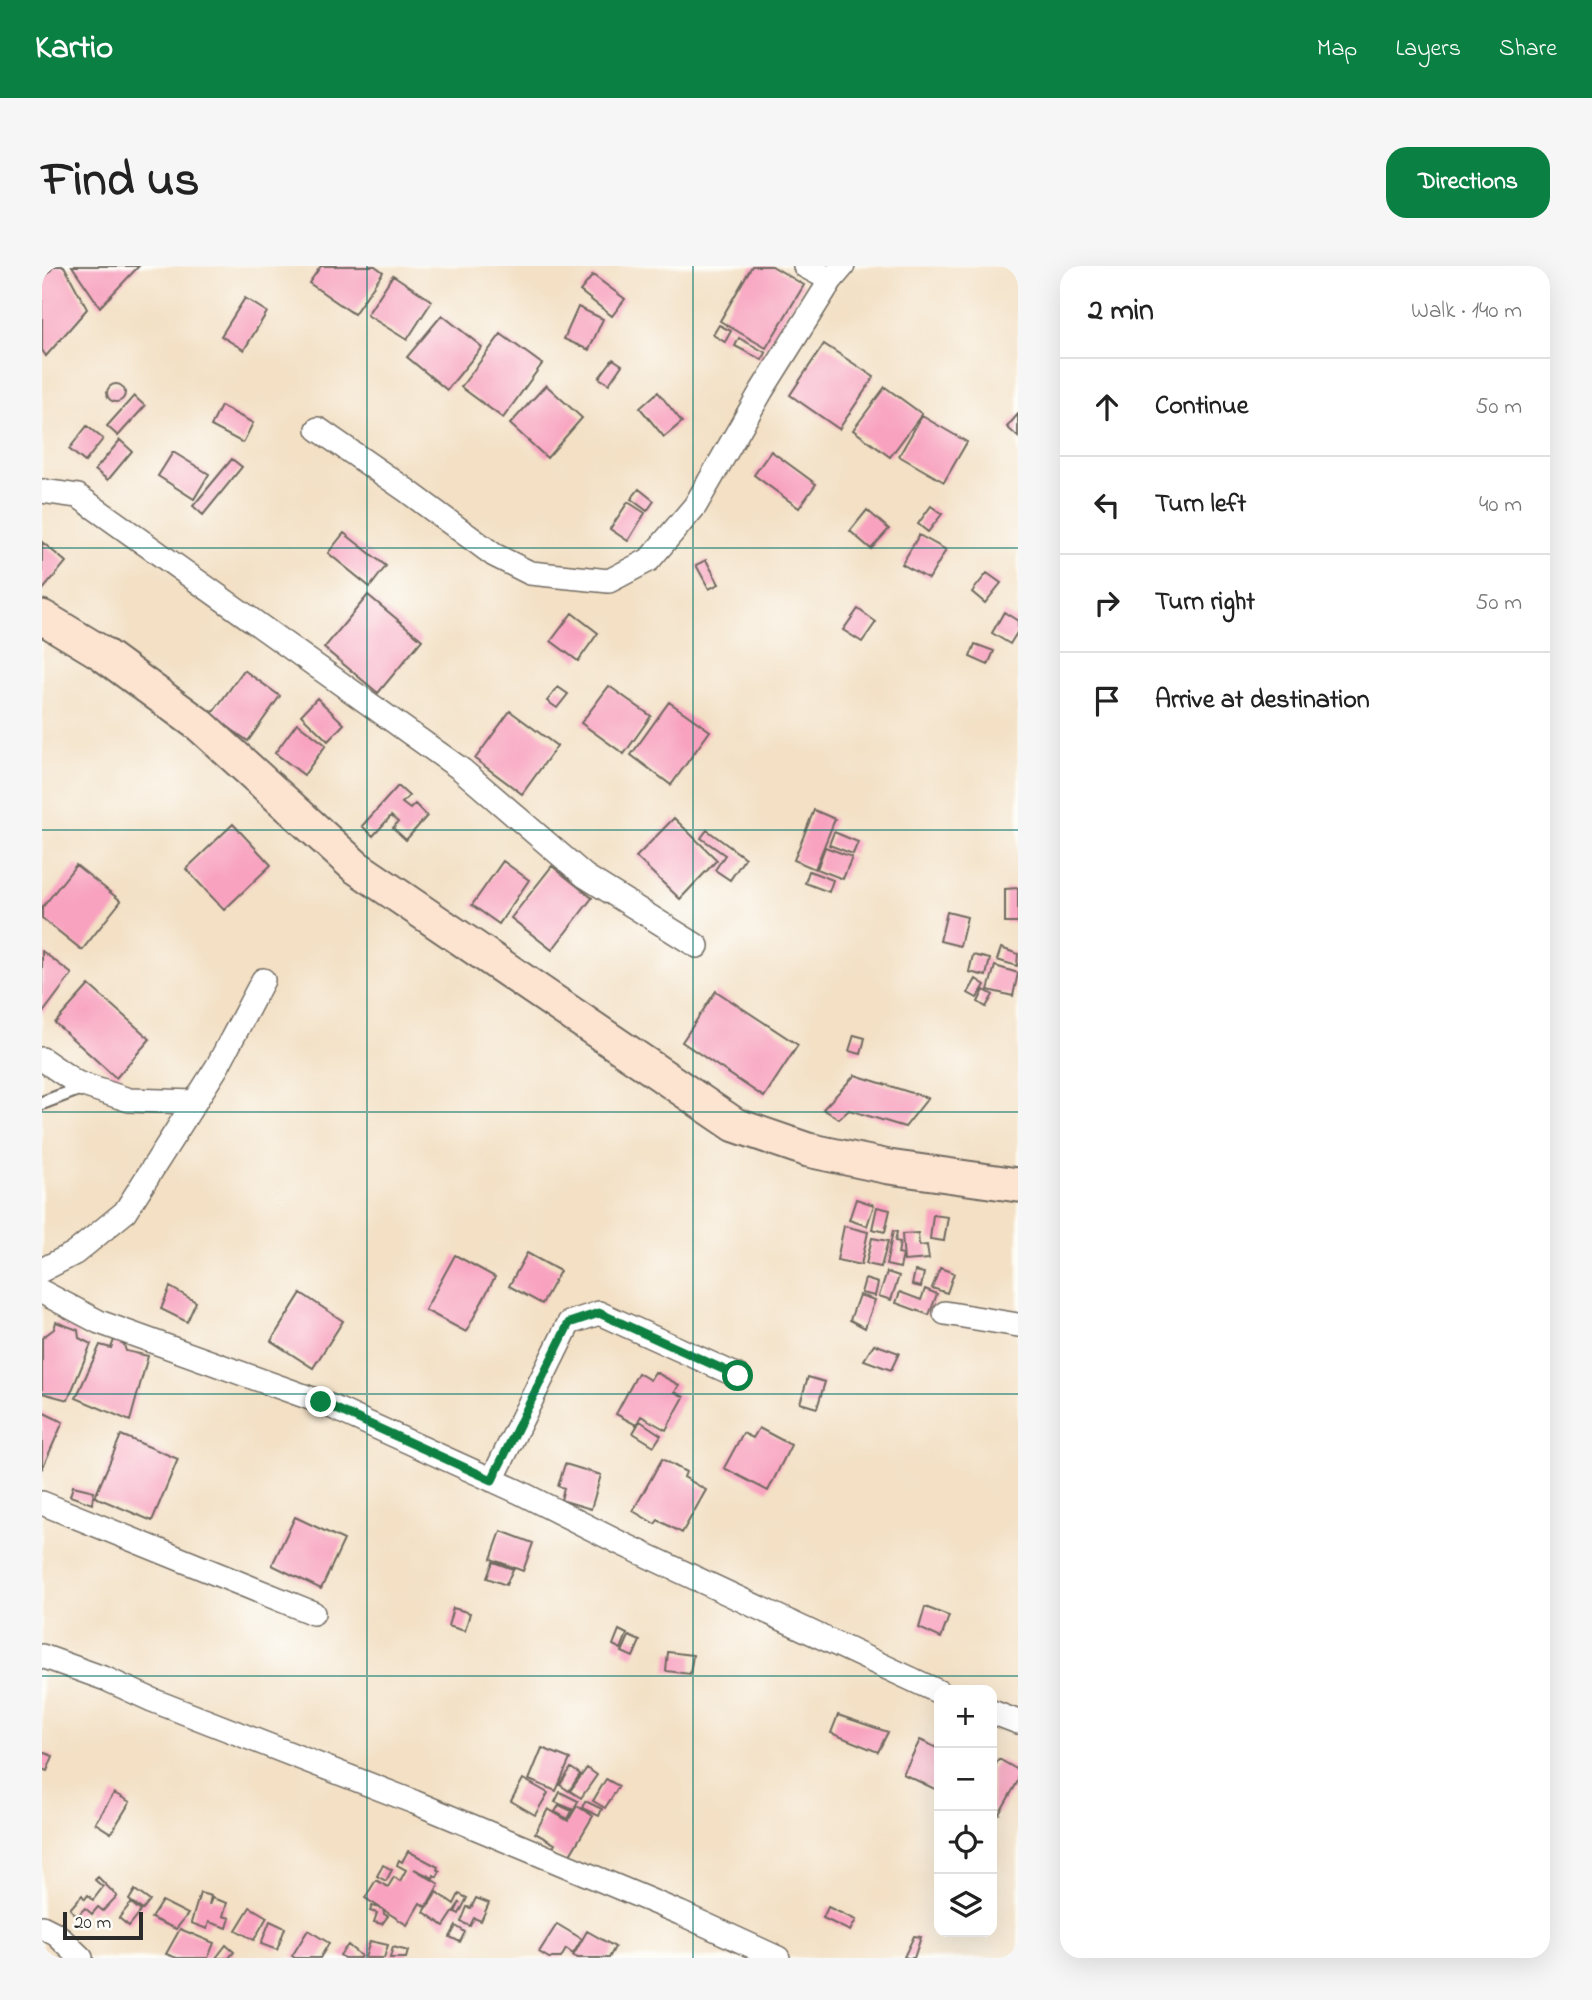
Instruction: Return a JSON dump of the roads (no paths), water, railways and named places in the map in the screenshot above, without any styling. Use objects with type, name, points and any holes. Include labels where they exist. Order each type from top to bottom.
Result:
[{"type":"main road","points":[[42,617],[100,652],[201,726],[356,867],[735,1125],[808,1150],[889,1167],[1018,1185]]},
{"type":"street","points":[[318,429],[494,555],[530,573],[610,581],[649,560],[695,506],[762,390],[837,273],[805,266]]},
{"type":"street","points":[[42,491],[78,496],[462,770],[585,876],[697,946]]},
{"type":"street","points":[[42,1270],[75,1253],[125,1212],[218,1067],[263,980]]},
{"type":"street","points":[[42,1059],[77,1083],[129,1100],[195,1102]]},
{"type":"street","points":[[42,1292],[99,1322],[321,1402],[934,1690]]},
{"type":"street","points":[[492,1480],[569,1323],[599,1313],[738,1376]]},
{"type":"street","points":[[945,1313],[1018,1325]]},
{"type":"street","points":[[42,1503],[313,1613]]},
{"type":"street","points":[[42,1656],[414,1802],[680,1913],[776,1957]]},
{"type":"street","points":[[997,1714],[1018,1722]]},
{"type":"street","points":[[42,1927],[56,1934],[82,1958]]},
{"type":"lane","points":[[42,1103],[87,1086]]}]
